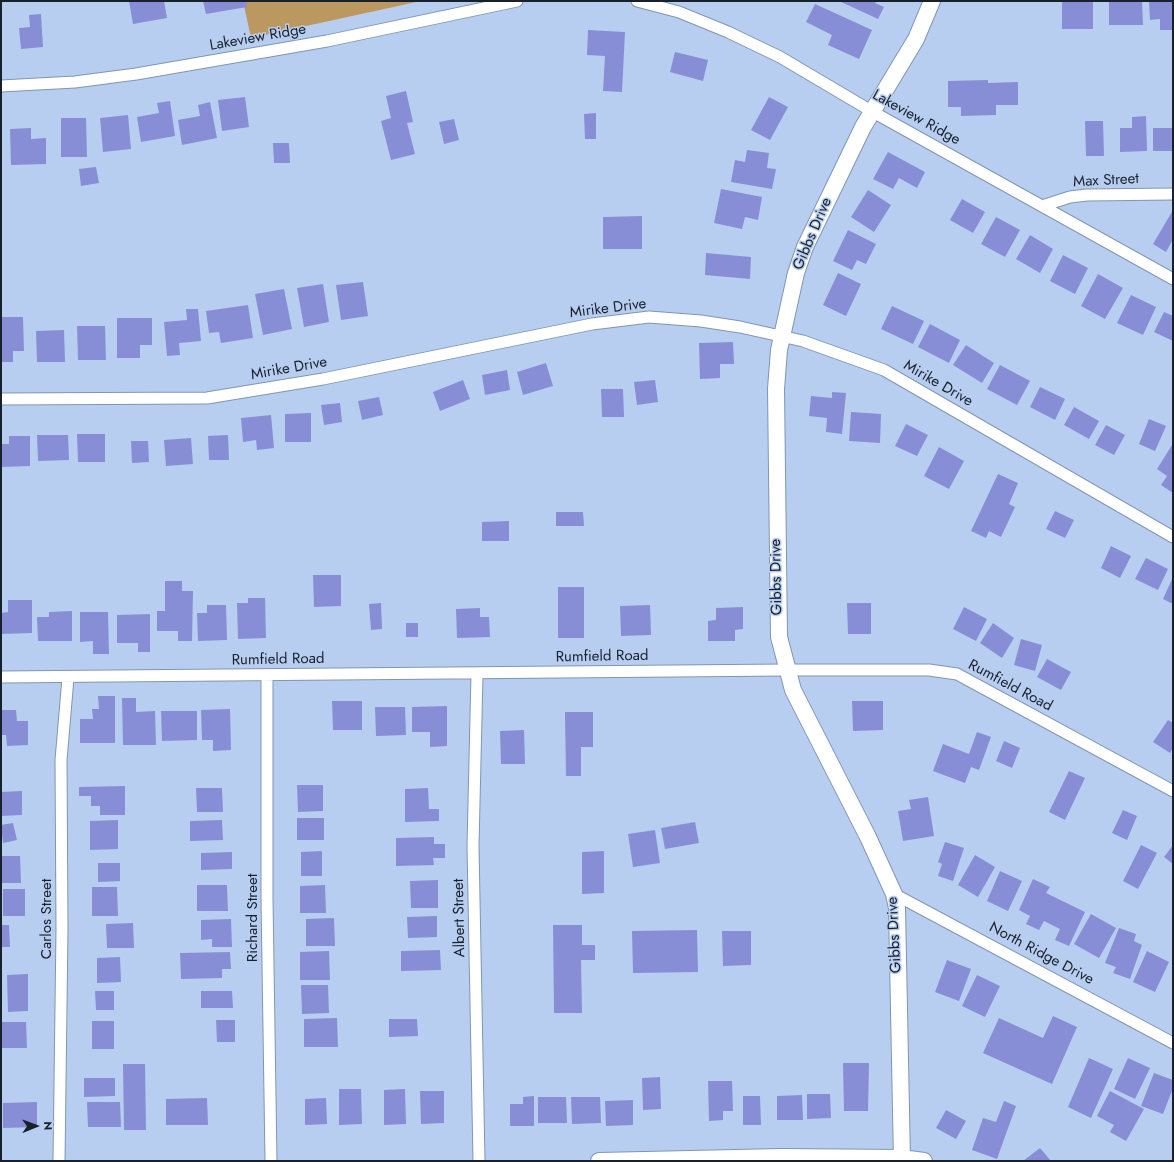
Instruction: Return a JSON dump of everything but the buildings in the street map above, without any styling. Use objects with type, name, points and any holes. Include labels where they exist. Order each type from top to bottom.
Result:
[{"type":"street","name":"Lakeview Ridge","points":[[1,86],[76,82],[136,74],[327,41],[517,1]]},
{"type":"street","name":"Lakeview Ridge","points":[[637,1],[679,12],[728,32],[780,57],[873,112],[1173,279]]},
{"type":"street","name":"Gibbs Drive","points":[[902,1159],[897,908],[894,894],[875,851],[793,690],[786,670],[779,637],[777,599],[776,389],[779,350],[796,273],[805,247],[863,127],[916,39],[932,1]]},
{"type":"street","name":"Max Street","points":[[1042,206],[1070,197],[1087,195],[1173,194]]},
{"type":"street","name":"Mirike Drive","points":[[1,399],[207,398],[322,379],[592,324],[649,317],[709,322],[803,341],[884,370],[1173,537]]},
{"type":"street","name":"Rumfield Road","points":[[1,677],[68,678],[786,670],[929,670],[957,674],[1173,790]]},
{"type":"street","name":"Albert Street","points":[[477,674],[474,846],[479,1161]]},
{"type":"street","name":"Richard Street","points":[[268,675],[268,899],[271,1161]]},
{"type":"street","name":"Carlos Street","points":[[59,1161],[62,929],[61,760],[68,678]]},
{"type":"street","name":"North Ridge Drive","points":[[894,894],[1173,1043]]},
{"type":"street","points":[[599,1161],[902,1159],[924,1161]]},
{"type":"shaded area","points":[[243,1],[421,1],[251,38]]}]
